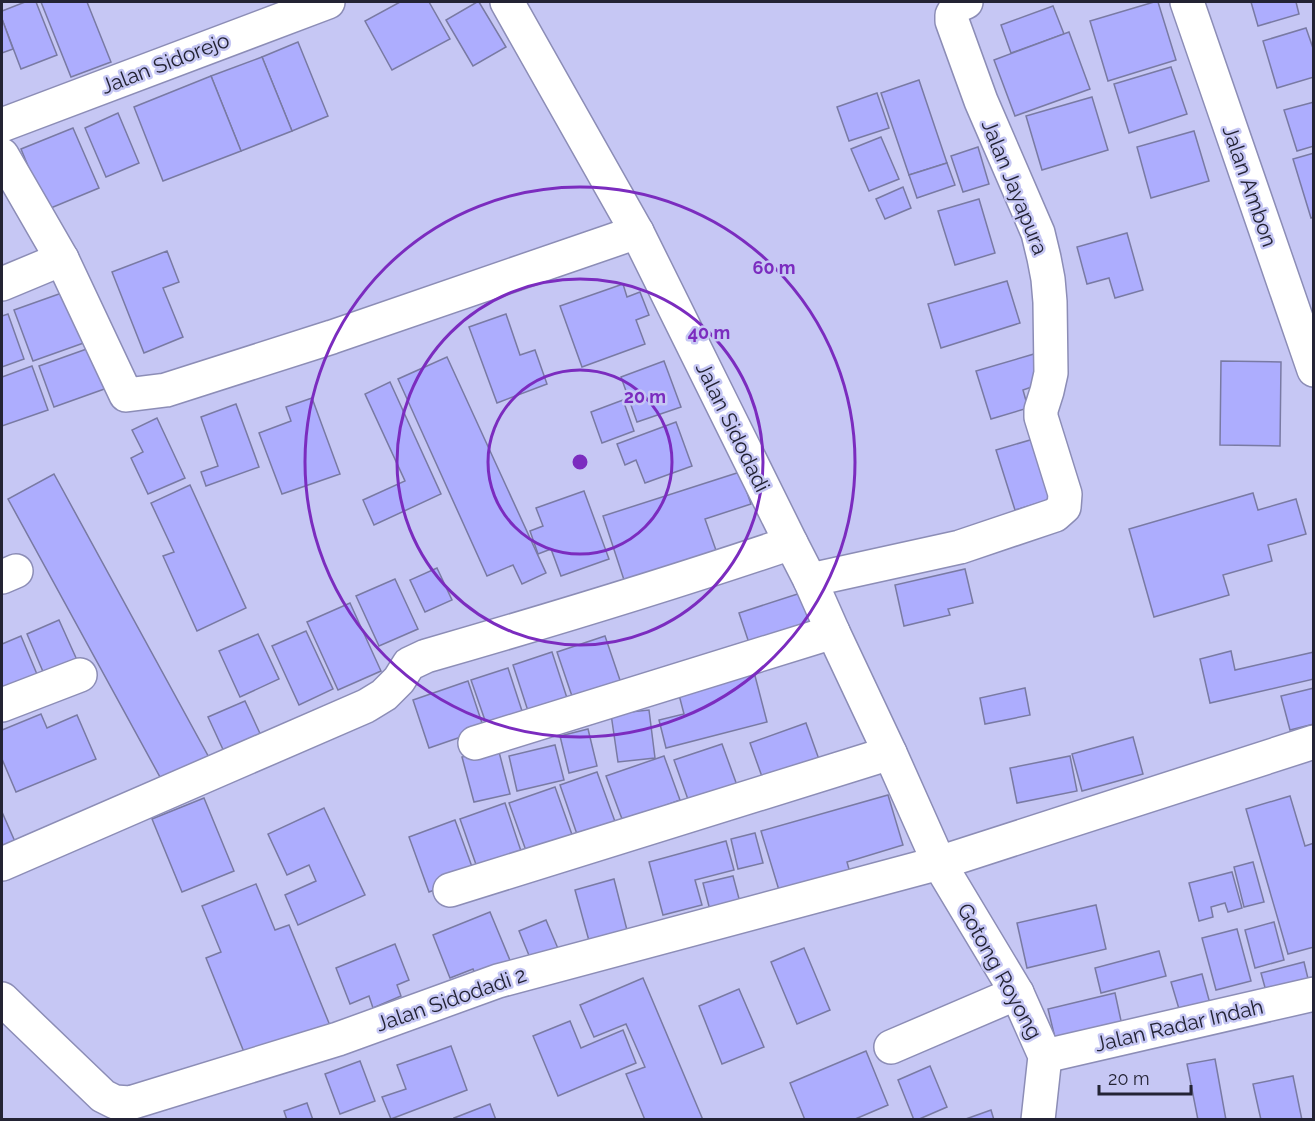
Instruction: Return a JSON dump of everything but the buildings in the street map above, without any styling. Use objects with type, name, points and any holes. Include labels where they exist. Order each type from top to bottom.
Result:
[{"type":"street","name":"Jalan Sidorejo","points":[[2,125],[328,2]]},
{"type":"street","name":"Jalan Sidodadi","points":[[507,2],[637,232],[810,580],[939,863]]},
{"type":"street","name":"Jalan Jayapura","points":[[810,580],[960,547],[1055,515],[1064,507],[1065,494],[1041,417],[1051,373],[1050,302],[1044,258],[1038,233],[981,101],[952,21],[954,10],[964,2]]},
{"type":"street","name":"Jalan Ambon","points":[[1187,2],[1314,370]]},
{"type":"street","points":[[2,155],[62,259],[126,395],[166,390],[332,337],[637,232]]},
{"type":"street","points":[[2,284],[62,259]]},
{"type":"street","points":[[2,864],[366,706],[384,695],[399,680],[409,664],[426,656],[547,622],[791,543]]},
{"type":"street","points":[[475,743],[833,632]]},
{"type":"street","points":[[2,705],[80,675]]},
{"type":"street","name":"Jalan Sidodadi 2","points":[[2,999],[103,1096],[115,1102],[130,1103],[338,1038],[498,981],[939,863],[1314,742]]},
{"type":"street","points":[[450,890],[890,753]]},
{"type":"street","name":"Gotong Royong","points":[[939,863],[1017,993],[1045,1056],[1038,1119]]},
{"type":"street","points":[[891,1047],[1017,993]]},
{"type":"street","name":"Jalan Radar Indah","points":[[1045,1056],[1314,994]]}]
